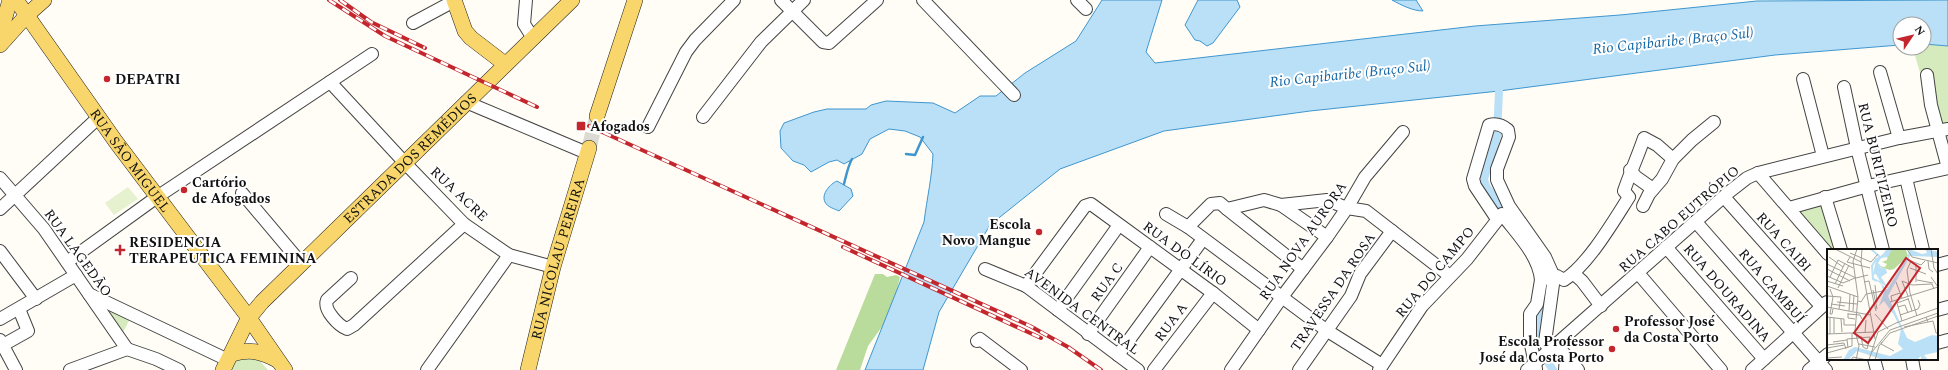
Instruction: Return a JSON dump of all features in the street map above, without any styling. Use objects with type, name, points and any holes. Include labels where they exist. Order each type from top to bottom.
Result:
[{"type":"main road","points":[[0,34],[10,0]]},
{"type":"main road","name":"RUA SÃO MIGUEL","points":[[16,0],[156,197],[249,318],[281,365]]},
{"type":"main road","points":[[0,45],[27,15],[44,0]]},
{"type":"main road","name":"ESTRADA DOS REMÉDIOS","points":[[228,362],[249,318],[262,302],[572,0]]},
{"type":"main road","points":[[597,116],[635,0]]},
{"type":"main road","points":[[454,1],[465,32],[505,64]]},
{"type":"main road","name":"RUA NICOLAU PEREIRA","points":[[528,370],[553,267],[588,150]]},
{"type":"main road","points":[[228,362],[254,350],[265,353],[281,365]]},
{"type":"street","points":[[526,0],[524,24],[533,38]]},
{"type":"street","points":[[648,127],[686,52],[695,40],[734,0]]},
{"type":"street","points":[[781,0],[823,42],[829,43],[878,0]]},
{"type":"street","points":[[703,117],[761,42],[804,0]]},
{"type":"street","points":[[923,0],[1014,95]]},
{"type":"street","points":[[1077,0],[1086,9]]},
{"type":"street","points":[[413,23],[454,1]]},
{"type":"street","points":[[67,262],[156,197],[372,54]]},
{"type":"street","points":[[1880,72],[1899,138]]},
{"type":"street","points":[[1789,208],[1868,186],[1948,168],[1943,130],[1932,105],[1927,75]]},
{"type":"street","points":[[1803,79],[1823,156]]},
{"type":"street","name":"RUA ACRE","points":[[330,82],[404,163],[464,224],[509,255],[553,267]]},
{"type":"street","name":"RUA BURITIZEIRO","points":[[1844,87],[1857,148],[1884,249]]},
{"type":"street","points":[[466,102],[588,150]]},
{"type":"street","points":[[0,209],[99,117]]},
{"type":"street","points":[[1643,206],[1653,189],[1662,179],[1673,159],[1692,140],[1714,122]]},
{"type":"street","points":[[1578,370],[1566,356],[1545,342],[1547,278],[1545,257],[1509,206],[1497,180],[1497,169],[1510,137],[1508,130],[1498,124],[1489,125],[1474,179],[1475,186],[1535,260],[1547,278],[1564,280],[1574,274],[1613,222],[1629,198],[1624,191],[1630,170],[1637,158],[1644,138],[1657,145],[1673,159]]},
{"type":"street","name":"RUA CABO EUTRÓPIO","points":[[1533,367],[1553,347],[1747,178],[1758,173],[1823,156],[1899,138],[1943,130]]},
{"type":"street","name":"RUA NOVA AURORA","points":[[1231,370],[1282,297],[1327,237],[1347,208],[1365,177],[1403,132]]},
{"type":"street","points":[[1630,170],[1636,177],[1653,189]]},
{"type":"street","points":[[1758,173],[1827,253]]},
{"type":"street","name":"RUA LAGEDÃO","points":[[0,178],[44,229],[127,348]]},
{"type":"street","points":[[1906,178],[1923,249]]},
{"type":"street","points":[[242,193],[301,263]]},
{"type":"street","name":"RUA CAIBI","points":[[1724,197],[1825,304]]},
{"type":"street","points":[[1825,197],[1841,249]]},
{"type":"street","points":[[1227,209],[1264,200],[1281,205],[1327,237]]},
{"type":"street","points":[[1281,205],[1327,200],[1347,208],[1366,211],[1450,276]]},
{"type":"street","points":[[1188,227],[1211,204],[1220,203],[1303,269]]},
{"type":"street","name":"RUA DO LÍRIO","points":[[1026,286],[1085,206],[1092,204],[1213,293],[1259,330]]},
{"type":"street","points":[[1166,214],[1188,227],[1326,330],[1380,368]]},
{"type":"street","name":"RUA DO CAMPO","points":[[1380,368],[1422,306],[1467,259],[1499,216]]},
{"type":"street","name":"RUA CAMBUÍ","points":[[1696,222],[1793,332],[1824,362]]},
{"type":"street","points":[[351,278],[326,300],[325,304],[327,309],[341,327],[347,329],[354,325],[464,224]]},
{"type":"street","points":[[1058,310],[1119,225]]},
{"type":"street","name":"TRAVESSA DA ROSA","points":[[1299,370],[1351,296],[1360,274],[1392,232]]},
{"type":"street","points":[[1118,355],[1204,239]]},
{"type":"street","name":"RUA C","points":[[1088,334],[1150,247]]},
{"type":"street","name":"RUA DOURADINA","points":[[1666,248],[1764,359]]},
{"type":"street","points":[[0,251],[36,299]]},
{"type":"street","points":[[427,370],[509,255]]},
{"type":"street","points":[[1938,265],[1948,262]]},
{"type":"street","name":"AVENIDA CENTRAL","points":[[985,269],[1026,286],[1138,370]]},
{"type":"street","points":[[1574,274],[1601,306]]},
{"type":"street","points":[[1638,274],[1713,367]]},
{"type":"street","points":[[0,319],[76,275]]},
{"type":"street","points":[[1533,367],[1530,340],[1530,314],[1537,304],[1547,278]]},
{"type":"street","name":"RUA A","points":[[1154,370],[1213,293]]},
{"type":"street","points":[[88,294],[228,362]]},
{"type":"street","points":[[1752,370],[1825,304]]},
{"type":"street","points":[[16,370],[2,342],[28,331],[19,309]]},
{"type":"street","points":[[978,341],[980,340],[1021,370]]},
{"type":"street","points":[[70,370],[127,348],[179,370]]},
{"type":"street","points":[[1565,370],[1566,356]]},
{"type":"street","points":[[1875,360],[1877,370]]},
{"type":"street","points":[[1912,360],[1914,370]]},
{"type":"street","points":[[1809,370],[1824,362]]},
{"type":"green space","points":[[1932,45],[1948,46],[1948,168],[1915,56],[1932,56]]},
{"type":"green space","points":[[128,187],[138,199],[114,215],[105,203]]},
{"type":"green space","points":[[1824,203],[1838,249],[1827,249],[1797,211]]},
{"type":"green space","points":[[875,274],[883,274],[887,277],[896,275],[900,277],[897,290],[884,324],[868,346],[860,370],[836,370]]},
{"type":"green space","points":[[99,303],[131,317],[121,336]]},
{"type":"green space","points":[[239,357],[259,360],[268,370],[229,370]]},
{"type":"water","name":"Rio Capibaribe (Braço Sul)","points":[[1102,0],[1162,0],[1146,52],[1155,63],[1475,26],[1620,15],[1757,1],[1948,0],[1948,46],[1932,45],[1932,16],[1892,16],[1892,46],[1775,55],[1499,91],[1310,111],[1164,131],[1060,169],[990,225],[939,312],[923,370],[865,370],[924,222],[931,179],[933,154],[920,137],[905,131],[889,129],[870,139],[862,154],[844,164],[837,160],[829,162],[811,172],[804,165],[793,161],[781,148],[780,131],[784,123],[827,109],[866,109],[871,105],[886,101],[933,103],[955,113],[980,96],[996,96],[1025,73],[1076,41]]},
{"type":"water","points":[[1198,0],[1237,0],[1240,7],[1213,43],[1207,46],[1200,41],[1195,40],[1185,25]]},
{"type":"water","points":[[1392,0],[1416,0],[1423,11],[1411,9]]},
{"type":"water","points":[[837,181],[851,189],[853,196],[839,211],[827,205],[824,199],[827,190]]},
{"type":"waterway","points":[[1496,82],[1499,91],[1497,136],[1484,179],[1486,186],[1507,217]]},
{"type":"waterway","points":[[906,154],[915,155],[923,137]]},
{"type":"waterway","points":[[844,184],[852,159]]},
{"type":"waterway","points":[[1542,299],[1535,342],[1553,370]]},
{"type":"tunnel","points":[[589,148],[597,116]]},
{"type":"railway","points":[[329,0],[385,36],[537,107]]},
{"type":"railway","points":[[340,0],[371,22],[425,48]]},
{"type":"railway","points":[[589,126],[1030,326],[1068,347],[1101,370]]},
{"type":"railway","points":[[843,247],[1041,338]]},
{"type":"place","name":"DEPATRI","points":[[107,79]]},
{"type":"place","name":"Afogados","points":[[581,126]]},
{"type":"place","name":"Cartório de Afogados","points":[[184,190]]},
{"type":"place","name":"Escola Novo Mangue","points":[[1039,232]]},
{"type":"place","name":"RESIDENCIA TERAPEUTICA FEMININA","points":[[120,250]]},
{"type":"place","name":"Professor José da Costa Porto","points":[[1616,329]]},
{"type":"place","name":"Escola Professor José da Costa Porto","points":[[1612,349]]}]
